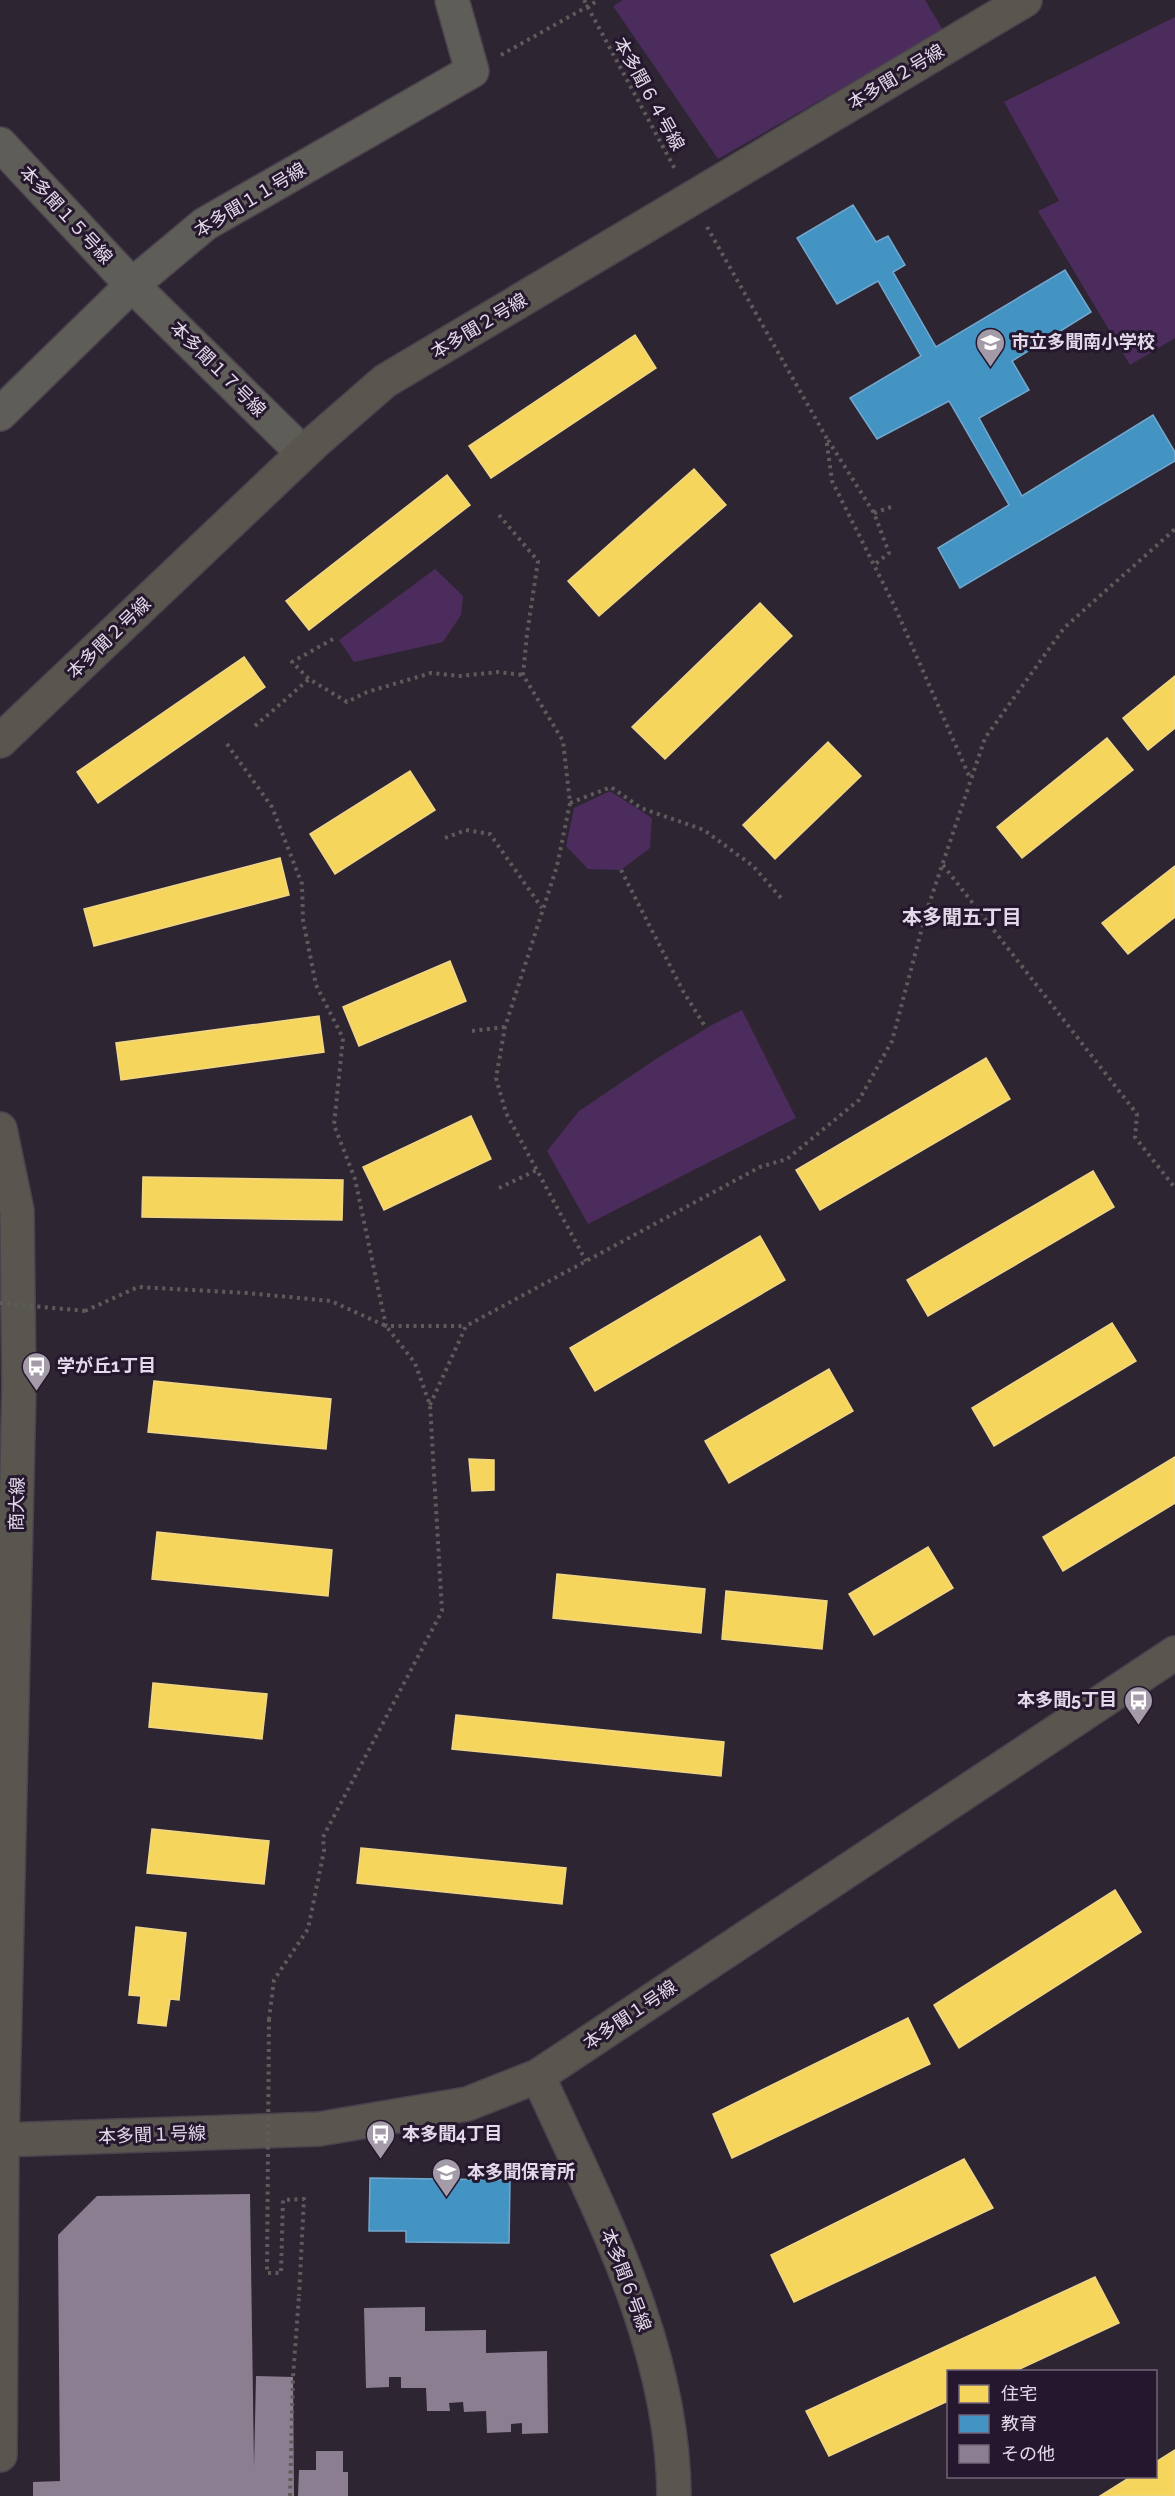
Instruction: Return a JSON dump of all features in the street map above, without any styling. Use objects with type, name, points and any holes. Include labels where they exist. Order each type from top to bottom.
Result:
[{"type":"street","points":[[452,0],[472,71]]},
{"type":"street","name":"本多聞２号線","points":[[0,741],[303,453],[385,381],[1025,0]]},
{"type":"street","name":"本多聞１１号線","points":[[0,414],[132,285],[205,224],[472,71]]},
{"type":"street","name":"本多聞１５号線","points":[[0,144],[132,285]]},
{"type":"street","name":"本多聞１７号線","points":[[132,285],[303,453]]},
{"type":"street","name":"商大線","points":[[0,1129],[17,1211],[20,1387],[1,2140],[0,2455]]},
{"type":"street","name":"本多聞１号線","points":[[1,2140],[319,2129],[467,2104],[538,2076],[1175,1653]]},
{"type":"street","name":"本多聞６号線","points":[[538,2076],[640,2307],[664,2393],[674,2496]]},
{"type":"path","name":"本多聞６４号線","points":[[584,0],[586,8],[692,200],[826,437],[874,513],[889,553],[874,565]]},
{"type":"path","points":[[472,71],[599,0]]},
{"type":"path","points":[[826,437],[832,481],[894,605],[971,779]]},
{"type":"path","points":[[874,513],[891,507]]},
{"type":"path","points":[[499,515],[538,561],[523,675],[563,741],[570,803],[557,866],[506,1027],[496,1078],[506,1113],[586,1261]]},
{"type":"path","points":[[0,1303],[85,1311],[138,1287],[247,1293],[331,1301],[386,1326],[466,1326],[760,1167],[787,1159],[859,1100],[892,1041],[926,913],[985,738],[1064,628],[1175,529]]},
{"type":"path","points":[[333,639],[292,662],[309,679],[346,702],[367,692],[431,673],[460,676],[498,672],[523,675]]},
{"type":"path","points":[[255,726],[309,679]]},
{"type":"path","points":[[228,744],[272,807],[302,884],[303,920],[316,985],[343,1038],[334,1125],[356,1179],[386,1326],[415,1363],[430,1405],[442,1611],[323,1837],[324,1851],[308,1929],[274,1980],[269,2019],[267,2273],[281,2272],[283,2200],[304,2199],[293,2377],[290,2496]]},
{"type":"path","points":[[570,803],[612,787],[641,808],[704,830],[753,866],[782,898]]},
{"type":"path","points":[[445,838],[466,830],[490,834],[543,909]]},
{"type":"path","points":[[943,865],[1137,1114],[1135,1137],[1175,1188]]},
{"type":"path","points":[[621,870],[683,991],[706,1028]]},
{"type":"path","points":[[472,1031],[506,1027]]},
{"type":"path","points":[[499,1188],[537,1170]]},
{"type":"path","points":[[430,1405],[466,1326]]},
{"type":"shaded area","points":[[623,0],[925,0],[943,30],[718,159],[613,6]]},
{"type":"shaded area","points":[[1175,17],[1175,338],[1130,365],[1038,211],[1059,201],[1004,102]]},
{"type":"shaded area","points":[[435,569],[463,596],[461,615],[443,642],[354,662],[339,640]]},
{"type":"shaded area","points":[[610,791],[652,818],[650,848],[621,870],[588,869],[566,846],[574,808]]},
{"type":"shaded area","points":[[742,1010],[796,1118],[588,1224],[547,1151],[579,1111],[659,1057]]},
{"type":"building: 住宅","points":[[635,335],[656,368],[491,478],[469,446]]},
{"type":"building: 住宅","points":[[694,469],[726,505],[599,616],[568,581]]},
{"type":"building: 住宅","points":[[447,475],[470,505],[309,630],[286,601]]},
{"type":"building: 住宅","points":[[760,603],[792,636],[665,759],[632,727]]},
{"type":"building: 住宅","points":[[244,657],[265,687],[98,803],[77,772]]},
{"type":"building: 住宅","points":[[1175,676],[1175,728],[1148,750],[1123,718]]},
{"type":"building: 住宅","points":[[1107,738],[1133,770],[1022,858],[997,827]]},
{"type":"building: 住宅","points":[[828,742],[861,776],[775,859],[743,825]]},
{"type":"building: 住宅","points":[[410,771],[435,810],[335,874],[310,834]]},
{"type":"building: 住宅","points":[[280,858],[289,895],[94,946],[84,909]]},
{"type":"building: 住宅","points":[[1175,866],[1175,917],[1128,954],[1102,923]]},
{"type":"building: 住宅","points":[[450,961],[466,1001],[359,1046],[343,1007]]},
{"type":"building: 住宅","points":[[319,1016],[324,1052],[121,1080],[116,1043]]},
{"type":"building: 住宅","points":[[986,1058],[1010,1099],[820,1210],[796,1170]]},
{"type":"building: 住宅","points":[[471,1116],[491,1159],[384,1210],[363,1167]]},
{"type":"building: 住宅","points":[[1093,1171],[1114,1207],[928,1316],[907,1280]]},
{"type":"building: 住宅","points":[[143,1177],[343,1180],[342,1220],[142,1217]]},
{"type":"building: 住宅","points":[[760,1236],[785,1280],[595,1391],[570,1348]]},
{"type":"building: 住宅","points":[[1112,1323],[1136,1361],[994,1446],[972,1408]]},
{"type":"building: 住宅","points":[[829,1369],[853,1411],[729,1483],[705,1441]]},
{"type":"building: 住宅","points":[[154,1381],[331,1399],[326,1449],[148,1432]]},
{"type":"building: 住宅","points":[[1175,1457],[1175,1503],[1063,1571],[1043,1537]]},
{"type":"building: 住宅","points":[[469,1459],[494,1460],[494,1490],[472,1491]]},
{"type":"building: 住宅","points":[[157,1532],[332,1550],[328,1596],[152,1579]]},
{"type":"building: 住宅","points":[[928,1547],[953,1588],[874,1635],[849,1594]]},
{"type":"building: 住宅","points":[[557,1574],[705,1589],[701,1633],[553,1618]]},
{"type":"building: 住宅","points":[[726,1591],[827,1601],[822,1649],[722,1639]]},
{"type":"building: 住宅","points":[[153,1683],[267,1694],[262,1739],[149,1727]]},
{"type":"building: 住宅","points":[[456,1715],[724,1742],[721,1776],[452,1749]]},
{"type":"building: 住宅","points":[[152,1829],[269,1841],[264,1884],[147,1873]]},
{"type":"building: 住宅","points":[[361,1848],[566,1868],[562,1904],[357,1883]]},
{"type":"building: 住宅","points":[[1115,1890],[1141,1932],[959,2048],[934,2005]]},
{"type":"building: 住宅","points":[[136,1927],[186,1933],[179,2000],[170,1999],[166,2026],[138,2023],[141,1996],[129,1995]]},
{"type":"building: 住宅","points":[[908,2018],[930,2064],[732,2158],[713,2114]]},
{"type":"building: 住宅","points":[[964,2159],[993,2208],[794,2302],[771,2255]]},
{"type":"building: 住宅","points":[[1095,2277],[1119,2323],[1017,2370],[947,2370],[947,2401],[829,2456],[806,2411]]},
{"type":"building: 住宅","points":[[1175,2450],[1175,2496],[1100,2496],[1129,2478],[1157,2478],[1157,2461]]},
{"type":"building: 教育","points":[[853,205],[876,242],[888,236],[905,265],[893,272],[936,347],[1065,270],[1091,312],[1012,361],[1029,390],[979,418],[1022,496],[1153,415],[1175,452],[1175,461],[960,588],[938,548],[1009,505],[949,401],[877,439],[850,398],[921,356],[878,281],[837,304],[797,238]]},
{"type":"building: 教育","points":[[370,2178],[510,2180],[509,2243],[406,2242],[406,2231],[369,2231]]},
{"type":"building: その他","points":[[250,2194],[254,2466],[256,2376],[293,2377],[294,2496],[33,2496],[33,2482],[60,2481],[58,2235],[97,2196]]},
{"type":"building: その他","points":[[425,2307],[425,2331],[486,2330],[486,2353],[547,2351],[548,2433],[522,2434],[522,2423],[511,2424],[511,2432],[487,2433],[486,2411],[464,2412],[463,2402],[449,2403],[450,2411],[427,2411],[426,2388],[401,2388],[401,2377],[389,2377],[389,2387],[366,2388],[364,2308]]},
{"type":"building: その他","points":[[316,2451],[343,2451],[343,2472],[348,2472],[348,2496],[298,2496],[299,2470],[316,2470]]},
{"type":"place","name":"市立多聞南小学校","points":[[990,368]]},
{"type":"place","name":"学が丘1丁目","points":[[36,1392]]},
{"type":"place","name":"本多聞5丁目","points":[[1138,1726]]},
{"type":"place","name":"本多聞4丁目","points":[[381,2160]]},
{"type":"place","name":"本多聞保育所","points":[[446,2198]]},
{"type":"district","name":"本多聞五丁目","points":[[962,917]]}]
